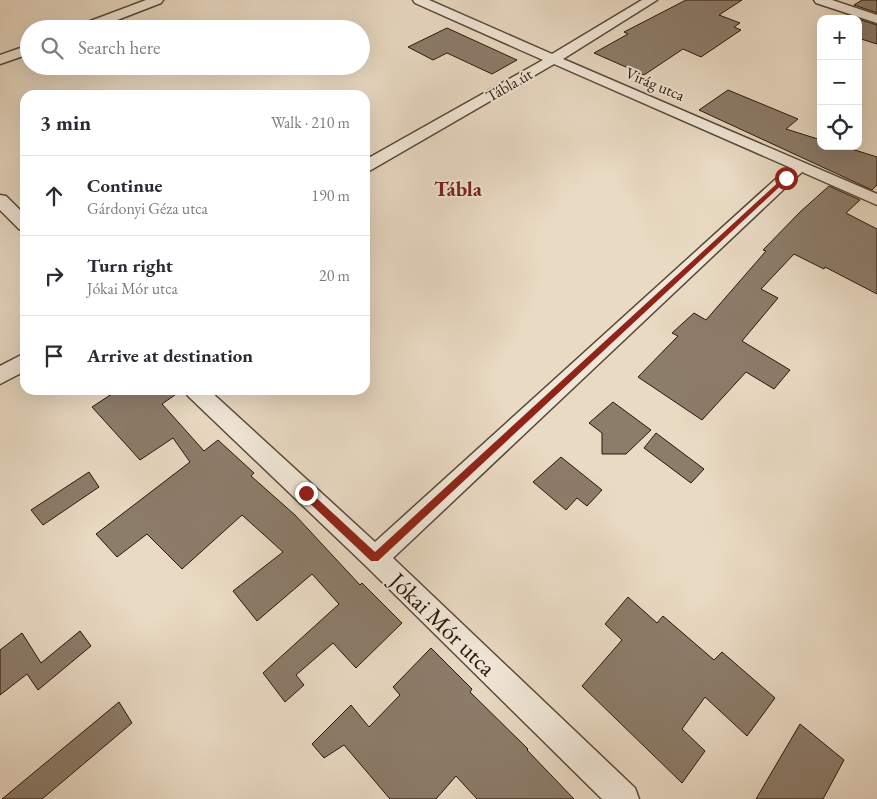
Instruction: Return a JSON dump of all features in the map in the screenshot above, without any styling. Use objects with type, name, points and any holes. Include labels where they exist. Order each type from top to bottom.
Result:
[{"type":"street","points":[[105,20],[157,0]]},
{"type":"street","name":"Virág utca","points":[[420,0],[552,60],[800,165],[877,200]]},
{"type":"street","name":"Tábla út","points":[[370,163],[552,60],[651,0]]},
{"type":"street","points":[[820,0],[877,19]]},
{"type":"street","points":[[0,60],[20,52]]},
{"type":"street","points":[[375,558],[800,165]]},
{"type":"street","points":[[0,200],[20,220]]},
{"type":"street","points":[[0,376],[20,364]]},
{"type":"street","name":"Jókai Mór utca","points":[[200,395],[375,558],[624,799]]},
{"type":"building","points":[[686,0],[742,0],[719,15],[740,23],[734,27],[741,30],[701,57],[683,49],[644,75],[594,53],[628,34],[624,32]]},
{"type":"building","points":[[862,0],[877,0],[877,13],[854,5]]},
{"type":"building","points":[[862,20],[877,25],[877,44],[862,39]]},
{"type":"building","points":[[447,28],[517,60],[492,74],[447,53],[433,60],[408,47]]},
{"type":"building","points":[[728,90],[798,119],[786,129],[817,139],[817,150],[855,150],[877,157],[877,185],[872,190],[699,110]]},
{"type":"building","points":[[829,186],[860,200],[846,213],[877,229],[877,294],[825,267],[824,269],[794,254],[761,289],[778,298],[742,341],[790,370],[774,389],[746,372],[702,420],[638,377],[678,336],[672,333],[694,313],[706,320],[766,251],[763,250],[800,212]]},
{"type":"building","points":[[110,395],[175,395],[162,404],[204,451],[218,440],[254,473],[251,476],[295,515],[360,585],[362,583],[402,623],[356,668],[333,643],[296,675],[304,685],[285,702],[263,673],[339,604],[312,574],[257,621],[233,591],[283,552],[242,515],[182,569],[147,534],[117,557],[96,534],[190,462],[173,438],[140,460],[92,407]]},
{"type":"building","points":[[613,402],[651,430],[626,454],[602,454],[602,433],[589,423]]},
{"type":"building","points":[[656,433],[704,469],[691,483],[644,448]]},
{"type":"building","points":[[561,457],[602,490],[587,506],[577,498],[566,510],[533,482]]},
{"type":"building","points":[[89,472],[99,487],[43,525],[31,510]]},
{"type":"building","points":[[628,597],[657,623],[663,616],[714,660],[722,652],[775,698],[747,736],[705,697],[682,729],[705,751],[682,783],[582,686],[622,640],[605,624]]},
{"type":"building","points":[[80,631],[91,646],[38,690],[27,674],[0,695],[0,650],[22,633],[41,663]]},
{"type":"building","points":[[431,648],[472,689],[470,692],[528,749],[574,799],[477,799],[456,776],[436,799],[390,799],[344,745],[324,758],[312,744],[351,705],[369,727],[400,695],[393,687]]},
{"type":"building","points":[[119,702],[132,723],[42,799],[2,799]]},
{"type":"building","points":[[800,724],[844,760],[823,799],[756,799]]},
{"type":"district","name":"Tábla","points":[[458,188]]},
{"type":"route","points":[[306,493],[375,558],[786,178]]}]
